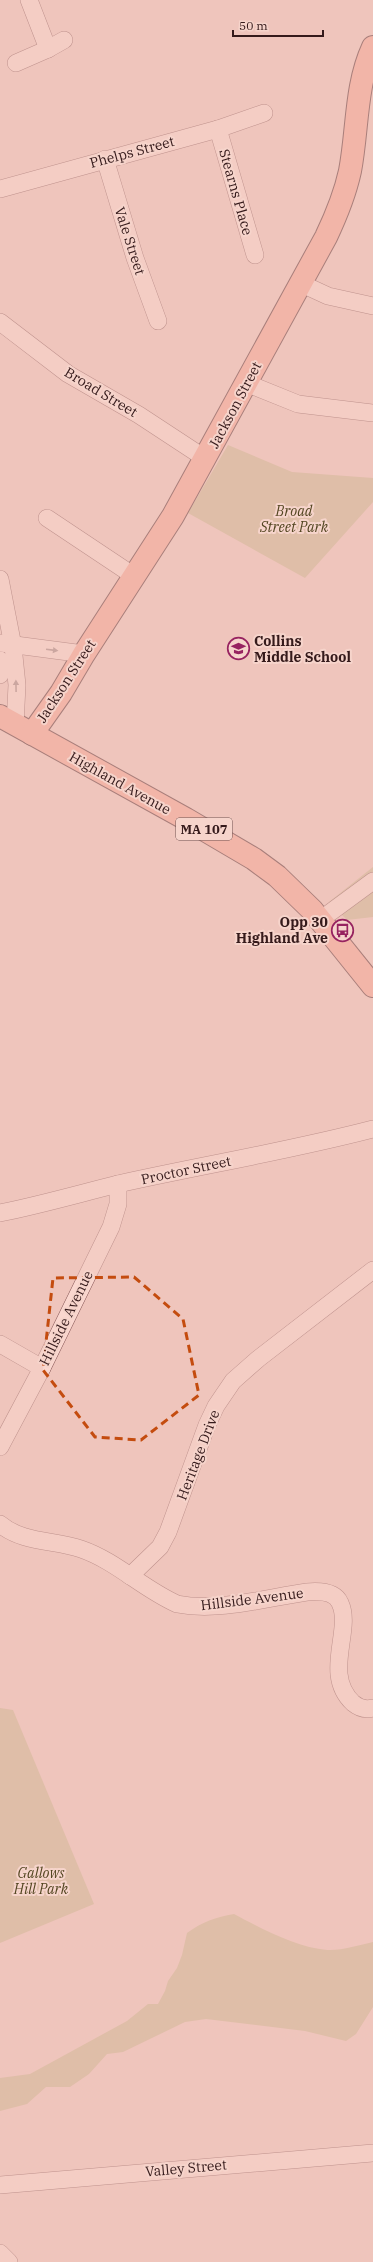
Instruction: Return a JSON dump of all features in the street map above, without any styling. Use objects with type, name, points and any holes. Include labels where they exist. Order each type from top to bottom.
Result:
[{"type":"main road","name":"Jackson Street","points":[[16,725],[61,693],[84,654],[173,516],[302,284],[326,237],[345,192],[352,161],[360,90],[373,47]]},
{"type":"main road","name":"Highland Avenue","points":[[16,725],[186,819],[254,859],[277,876],[320,920],[373,986]]},
{"type":"street","points":[[29,0],[48,50]]},
{"type":"street","points":[[16,63],[48,50],[64,40]]},
{"type":"street","name":"Phelps Street","points":[[0,189],[104,159],[218,129],[264,113]]},
{"type":"street","name":"Stearns Place","points":[[218,129],[255,255]]},
{"type":"street","name":"Vale Street","points":[[104,159],[135,258],[158,322]]},
{"type":"street","points":[[302,284],[328,296],[373,306]]},
{"type":"street","name":"Broad Street","points":[[0,322],[68,374],[139,415],[206,459]]},
{"type":"street","points":[[246,383],[298,404],[373,413]]},
{"type":"street","points":[[47,518],[134,576]]},
{"type":"street","points":[[0,579],[6,644],[17,685],[16,725]]},
{"type":"street","points":[[6,644],[84,654]]},
{"type":"street","points":[[0,660],[0,675]]},
{"type":"street","points":[[320,920],[373,881]]},
{"type":"street","name":"Proctor Street","points":[[0,1213],[38,1206],[118,1184],[322,1142],[373,1129]]},
{"type":"street","name":"Hillside Avenue","points":[[0,1447],[42,1368],[111,1227],[118,1204],[118,1184]]},
{"type":"street","name":"Heritage Drive","points":[[130,1576],[160,1547],[168,1532],[207,1425],[216,1406],[233,1381],[258,1359],[373,1270]]},
{"type":"street","points":[[0,1344],[42,1368]]},
{"type":"street","name":"Hillside Avenue","points":[[0,1524],[19,1535],[68,1545],[92,1553],[166,1599],[193,1607],[214,1606],[317,1591],[335,1597],[340,1602],[343,1621],[339,1657],[341,1682],[350,1700],[356,1705],[368,1710],[373,1708]]},
{"type":"street","name":"Valley Street","points":[[0,2185],[373,2153]]},
{"type":"street","points":[[0,2253],[9,2262]]},
{"type":"highlighted area","points":[[134,1277],[183,1319],[199,1395],[141,1440],[95,1437],[43,1370],[53,1278]]},
{"type":"green space","name":"Broad Street Park","points":[[228,445],[292,472],[373,478],[373,502],[305,578],[188,513]]},
{"type":"green space","points":[[373,867],[373,917],[347,920],[329,902]]},
{"type":"green space","name":"Gallows Hill Park","points":[[0,1708],[13,1710],[94,1904],[0,1943]]},
{"type":"green space","points":[[234,1914],[303,1946],[327,1950],[338,1950],[373,1942],[373,2007],[356,2034],[346,2041],[305,2031],[206,2019],[185,2022],[123,2052],[107,2054],[89,2074],[70,2087],[46,2087],[27,2104],[0,2111],[0,2078],[30,2074],[127,2021],[148,2004],[158,2004],[165,1991],[168,1981],[177,1968],[182,1955],[187,1933],[209,1920]]},
{"type":"place","name":"Collins Middle School","points":[[238,649]]},
{"type":"place","name":"Opp 30 Highland Ave","points":[[343,930]]}]
